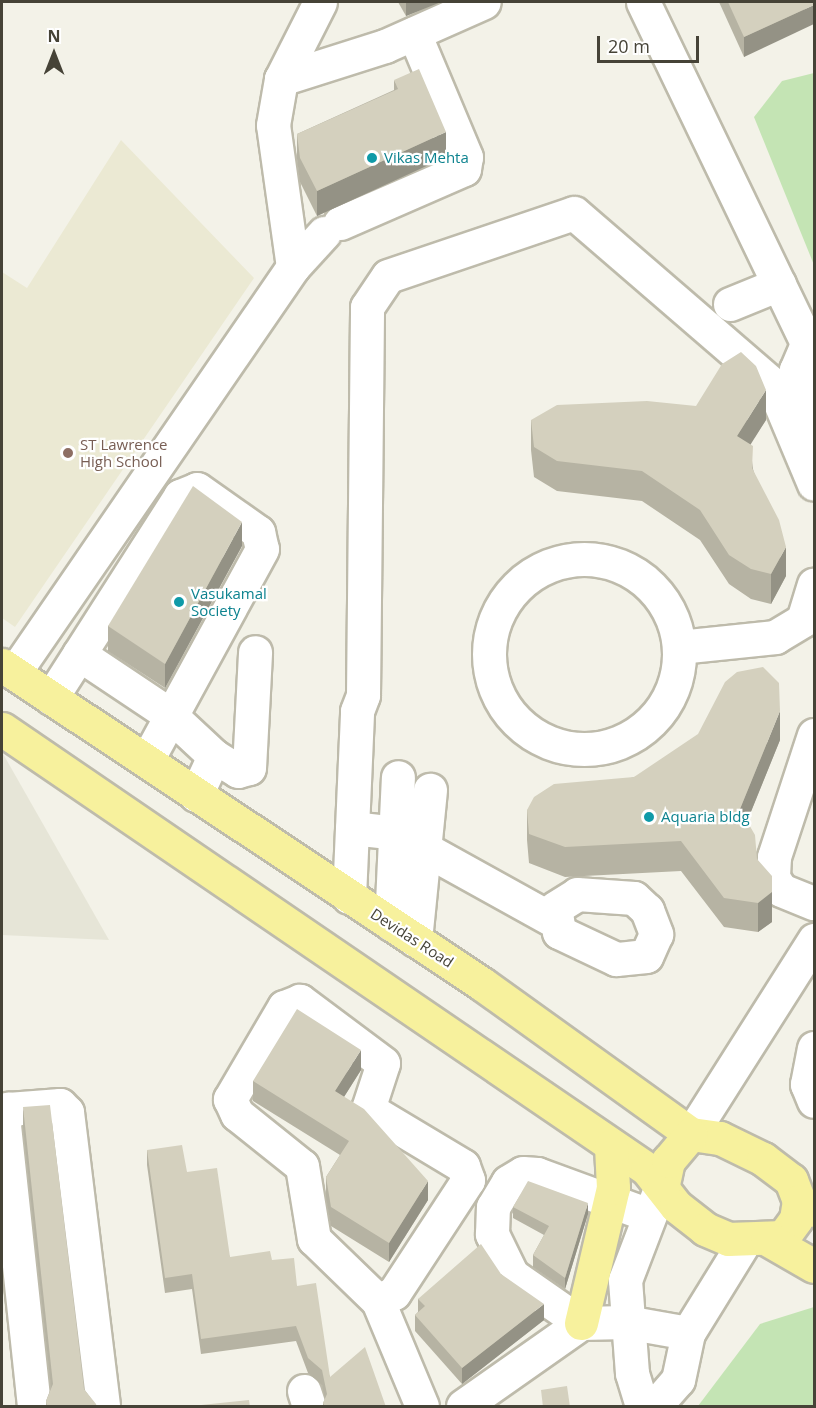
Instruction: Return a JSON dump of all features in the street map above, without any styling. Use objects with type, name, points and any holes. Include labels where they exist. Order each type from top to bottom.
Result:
[{"type":"main road","name":"Devidas Road","points":[[8,669],[403,932],[691,1134],[720,1138],[763,1159],[791,1180],[807,1206]]},
{"type":"main road","points":[[2,729],[611,1146],[663,1184],[676,1206],[700,1226],[728,1239],[783,1237],[807,1206]]},
{"type":"main road","points":[[663,1184],[669,1161],[691,1134]]},
{"type":"main road","points":[[581,1323],[611,1201],[611,1146]]},
{"type":"main road","points":[[757,1239],[814,1266]]},
{"type":"street","points":[[293,267],[273,125],[281,79],[320,2]]},
{"type":"street","points":[[281,79],[414,33],[484,2]]},
{"type":"street","points":[[643,2],[811,350],[796,370],[796,392],[814,448]]},
{"type":"street","points":[[8,669],[293,267],[332,228],[464,170],[466,157],[414,33]]},
{"type":"street","points":[[403,932],[371,830],[357,711],[363,695],[367,307],[387,276],[574,213],[772,384],[814,484]]},
{"type":"street","points":[[730,304],[779,284]]},
{"type":"street","points":[[51,698],[180,496],[197,489],[258,532],[262,549],[170,714],[147,760]]},
{"type":"street","points":[[580,558],[620,565],[652,586],[674,620],[679,647],[677,678],[659,713],[628,738],[590,749],[551,743],[517,722],[504,706],[489,669],[492,629],[510,593],[541,568],[580,558]]},
{"type":"street","points":[[679,647],[775,637],[803,620],[814,585]]},
{"type":"street","points":[[79,654],[170,714],[214,756],[238,771],[249,768],[255,652]]},
{"type":"street","points":[[814,735],[774,856],[773,878],[781,890],[814,903]]},
{"type":"street","points":[[196,795],[214,756]]},
{"type":"street","points":[[356,902],[371,830],[398,777]]},
{"type":"street","points":[[403,932],[424,847],[430,790]]},
{"type":"street","points":[[371,830],[424,847],[555,921]]},
{"type":"street","points":[[691,1134],[810,957]]},
{"type":"street","points":[[378,1300],[394,1293],[468,1180],[463,1166],[368,1108],[383,1063],[300,1001],[284,1007],[230,1099],[237,1114],[302,1166],[315,1239],[378,1300],[422,1407]]},
{"type":"street","points":[[814,1048],[807,1084],[814,1101]]},
{"type":"street","points":[[34,1407],[4,1124],[8,1108],[60,1105],[67,1113],[103,1407]]},
{"type":"street","points":[[581,1323],[512,1275],[492,1234],[493,1207],[508,1182],[523,1173],[649,1215]]},
{"type":"street","points":[[642,1407],[626,1322],[625,1280],[663,1184]]},
{"type":"street","points":[[655,1407],[678,1380],[688,1333],[757,1239]]},
{"type":"street","points":[[463,1407],[581,1323],[626,1322],[688,1333]]},
{"type":"shaded area","name":"ST Lawrence High School","points":[[121,140],[254,278],[15,627],[2,618],[2,272],[27,288]]},
{"type":"shaded area","points":[[2,752],[109,940],[2,935]]},
{"type":"green space","points":[[814,73],[814,265],[754,117],[782,81]]},
{"type":"green space","points":[[814,1307],[814,1406],[698,1406],[760,1324]]},
{"type":"building","points":[[728,2],[814,2],[814,5],[744,37]]},
{"type":"building","points":[[419,69],[446,132],[317,191],[300,158],[297,134],[398,89],[394,80]]},
{"type":"building","points":[[741,352],[756,366],[766,390],[737,436],[753,446],[752,468],[779,520],[786,547],[771,574],[751,569],[729,555],[700,510],[642,471],[557,461],[534,447],[531,420],[557,405],[647,401],[696,406],[722,364]]},
{"type":"building","name":"Vasukamal Society","points":[[193,486],[242,522],[165,664],[108,626]]},
{"type":"building","name":"Aquaria bldg","points":[[763,667],[779,683],[780,711],[740,809],[755,835],[757,859],[772,876],[772,892],[758,903],[724,898],[681,841],[565,847],[529,834],[527,810],[534,797],[554,784],[634,777],[698,734],[725,682],[737,672]]},
{"type":"building","points":[[297,1009],[361,1050],[335,1091],[364,1109],[428,1181],[389,1243],[331,1207],[326,1177],[349,1141],[253,1081]]},
{"type":"building","points":[[50,1105],[84,1389],[97,1407],[47,1407],[46,1401],[53,1384],[23,1107]]},
{"type":"building","points":[[182,1145],[187,1172],[217,1168],[230,1257],[270,1251],[272,1260],[294,1258],[297,1286],[316,1283],[330,1377],[365,1347],[386,1407],[325,1407],[323,1403],[327,1394],[322,1370],[308,1358],[296,1326],[201,1339],[192,1274],[165,1278],[147,1150]]},
{"type":"building","points":[[528,1181],[588,1203],[565,1278],[533,1255],[549,1226],[513,1207]]},
{"type":"building","points":[[481,1244],[501,1274],[544,1304],[462,1368],[415,1315],[425,1306],[418,1299]]},
{"type":"building","points":[[567,1386],[570,1407],[543,1407],[541,1390]]},
{"type":"building","points":[[249,1400],[250,1407],[182,1407]]},
{"type":"place","name":"Vikas Mehta","points":[[372,158]]},
{"type":"place","name":"ST Lawrence High School","points":[[68,453]]},
{"type":"place","name":"Vasukamal Society","points":[[179,602]]},
{"type":"place","name":"Aquaria bldg","points":[[649,817]]}]
